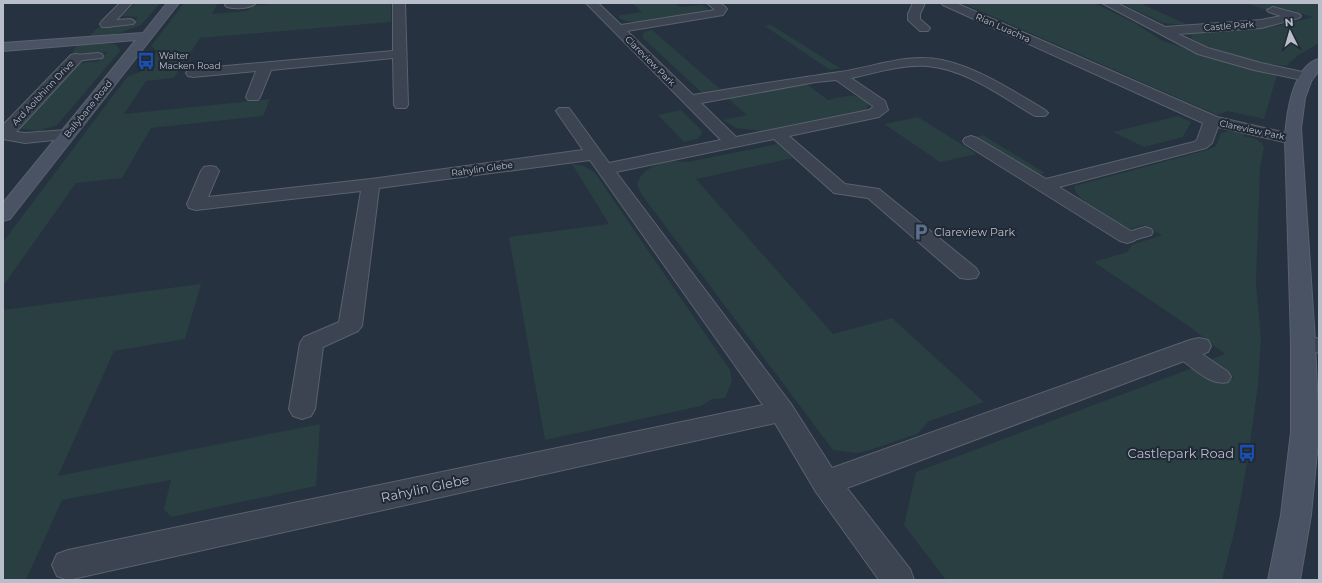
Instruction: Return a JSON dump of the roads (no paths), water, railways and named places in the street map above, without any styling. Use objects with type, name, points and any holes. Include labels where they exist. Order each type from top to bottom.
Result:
[{"type":"street","points":[[106,24],[126,3]]},
{"type":"street","name":"Ballybane Road","points":[[3,215],[173,3]]},
{"type":"street","points":[[231,5],[250,3]]},
{"type":"street","points":[[398,3],[398,54],[401,105]]},
{"type":"street","name":"Clareview Park","points":[[592,3],[733,143]]},
{"type":"street","name":"Clareview Park","points":[[619,29],[719,13],[721,9],[713,3]]},
{"type":"street","points":[[919,3],[914,14],[914,20],[924,28]]},
{"type":"street","name":"Rian Luachra","points":[[947,3],[1037,43]]},
{"type":"street","points":[[1108,3],[1203,51],[1259,67],[1313,70]]},
{"type":"street","name":"Castle Park","points":[[1163,31],[1261,24],[1295,16],[1273,10]]},
{"type":"street","points":[[3,47],[146,36]]},
{"type":"street","name":"Clareview Park","points":[[1037,43],[1212,121],[1292,139]]},
{"type":"street","points":[[193,73],[398,54]]},
{"type":"street","name":"Ard Aoibhinn Drive","points":[[67,135],[25,138],[7,135],[10,128],[76,58]]},
{"type":"street","points":[[690,100],[816,78],[839,76],[916,63],[930,63],[958,68],[1040,113]]},
{"type":"street","points":[[253,97],[265,67]]},
{"type":"street","points":[[1284,580],[1296,515],[1311,343],[1292,139],[1297,98],[1301,86],[1313,70]]},
{"type":"street","points":[[600,161],[733,143],[868,116],[880,110],[881,106],[878,101],[839,76]]},
{"type":"street","points":[[564,111],[782,411],[826,483],[898,580]]},
{"type":"street","name":"Clareview Park","points":[[1042,186],[1200,145],[1204,143],[1212,121]]},
{"type":"street","points":[[777,134],[840,189],[873,193],[968,273]]},
{"type":"street","points":[[971,141],[1127,237]]},
{"type":"street","name":"Rahylin Glebe","points":[[210,170],[196,204],[371,184],[600,161]]},
{"type":"street","points":[[302,409],[312,343],[350,326],[371,184]]},
{"type":"street","points":[[826,483],[1192,349]]},
{"type":"street","name":"Rahylin Glebe","points":[[68,565],[782,411]]},
{"type":"lane","points":[[106,24],[130,22]]},
{"type":"lane","name":"Ard Aoibhinn Drive","points":[[76,58],[98,56]]},
{"type":"lane","points":[[1127,237],[1145,232]]},
{"type":"lane","points":[[1192,349],[1221,377]]},
{"type":"place","name":"Walter Macken Road","points":[[146,61]]},
{"type":"place","name":"Clareview Park","points":[[921,232]]},
{"type":"place","name":"Castlepark Road","points":[[1247,453]]}]
